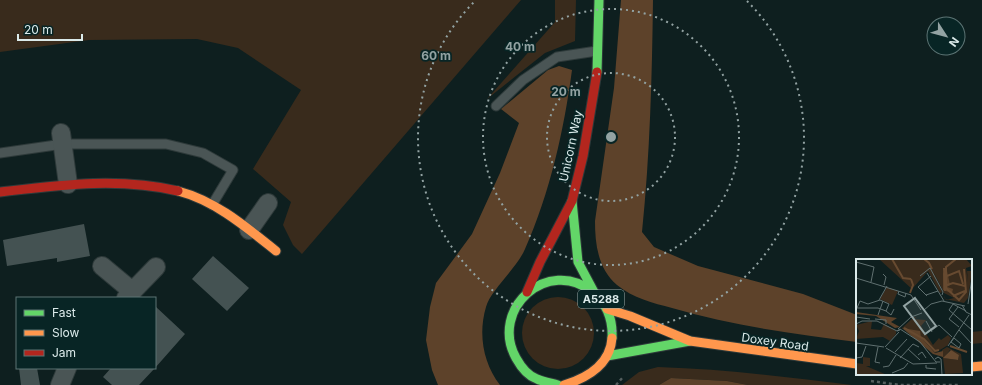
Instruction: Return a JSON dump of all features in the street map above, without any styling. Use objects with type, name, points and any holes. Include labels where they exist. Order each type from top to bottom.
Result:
[{"type":"main road","name":"Unicorn Way","points":[[528,292],[540,262],[572,201],[597,76],[599,0]]},
{"type":"main road","points":[[0,192],[68,184],[129,182],[172,189],[211,205],[231,216],[276,251]]},
{"type":"main road","name":"Unicorn Way","points":[[572,201],[578,262],[594,292]]},
{"type":"main road","name":"A5288","points":[[553,385],[534,378],[521,368],[512,354],[508,337],[509,320],[516,304],[528,292],[543,283],[561,280],[578,283],[594,292],[607,310],[612,325],[612,336],[608,356],[595,372],[585,379],[564,385]]},
{"type":"main road","name":"Doxey Road","points":[[607,310],[630,316],[690,341],[856,364]]},
{"type":"main road","name":"Doxey Road","points":[[608,356],[690,341]]},
{"type":"main road","points":[[972,367],[982,366]]},
{"type":"main road","points":[[593,385],[595,372]]},
{"type":"street","points":[[62,139],[68,184]]},
{"type":"street","points":[[248,230],[268,203]]},
{"type":"street","points":[[102,266],[129,295],[156,267]]},
{"type":"street","points":[[60,385],[67,369]]},
{"type":"lane","points":[[496,106],[523,80],[557,57],[598,51]]},
{"type":"lane","points":[[0,153],[62,139],[166,144],[203,152],[233,170],[211,205]]},
{"type":"shaded area","points":[[0,0],[521,0],[302,254],[293,245],[283,225],[291,202],[253,169],[301,90],[238,48],[197,39],[89,40],[0,52]]},
{"type":"shaded area","points":[[555,0],[576,0],[575,41],[545,53],[487,99],[555,22]]},
{"type":"shaded area","points":[[621,0],[653,0],[650,116],[642,232],[654,247],[698,266],[803,294],[856,315],[856,342],[741,325],[718,320],[643,300],[623,290],[611,279],[599,256],[595,221],[614,88]]},
{"type":"shaded area","points":[[559,66],[572,70],[565,115],[549,184],[525,249],[516,264],[488,301],[482,327],[482,338],[486,358],[500,385],[438,385],[432,370],[426,340],[430,307],[436,283],[472,234],[500,173],[519,123],[501,109],[548,70]]},
{"type":"shaded area","points":[[551,297],[565,297],[572,299],[584,307],[592,319],[594,333],[592,347],[584,359],[572,367],[565,369],[551,369],[544,367],[532,359],[524,347],[522,340],[522,326],[524,319],[532,307],[544,299]]},
{"type":"shaded area","points":[[982,331],[982,343],[972,344],[972,332]]},
{"type":"shaded area","points":[[658,367],[731,371],[852,385],[748,385],[727,381],[671,378],[659,385],[622,385],[639,372]]},
{"type":"shaded area","points":[[671,378],[727,381],[748,385],[659,385]]},
{"type":"building","points":[[84,224],[90,256],[57,262],[57,258],[7,266],[3,240]]},
{"type":"building","points":[[213,256],[249,288],[227,311],[192,279]]},
{"type":"building","points":[[156,307],[185,334],[156,367]]},
{"type":"building","points":[[19,369],[37,369],[40,385],[21,385]]},
{"type":"building","points":[[110,369],[154,369],[139,385],[112,385],[103,377]]},
{"type":"traffic: fast","points":[[597,72],[599,0]]},
{"type":"traffic: fast","points":[[572,201],[578,262],[594,292]]},
{"type":"traffic: fast","points":[[558,385],[534,378],[522,368],[516,358],[510,340],[510,322],[517,306],[528,293],[542,284],[558,280],[576,282],[593,292],[602,302],[610,318],[612,338]]},
{"type":"traffic: fast","points":[[607,356],[690,341]]},
{"type":"traffic: slow","points":[[178,191],[192,195],[218,208],[242,224],[276,251]]},
{"type":"traffic: slow","points":[[607,309],[630,316],[690,341],[856,364]]},
{"type":"traffic: slow","points":[[564,385],[573,382],[596,369],[607,356],[612,338]]},
{"type":"traffic: slow","points":[[972,367],[982,366]]},
{"type":"traffic: jam","points":[[527,292],[540,262],[572,201],[583,156],[597,72]]},
{"type":"traffic: jam","points":[[0,192],[67,185],[111,183],[133,184],[178,191]]}]
